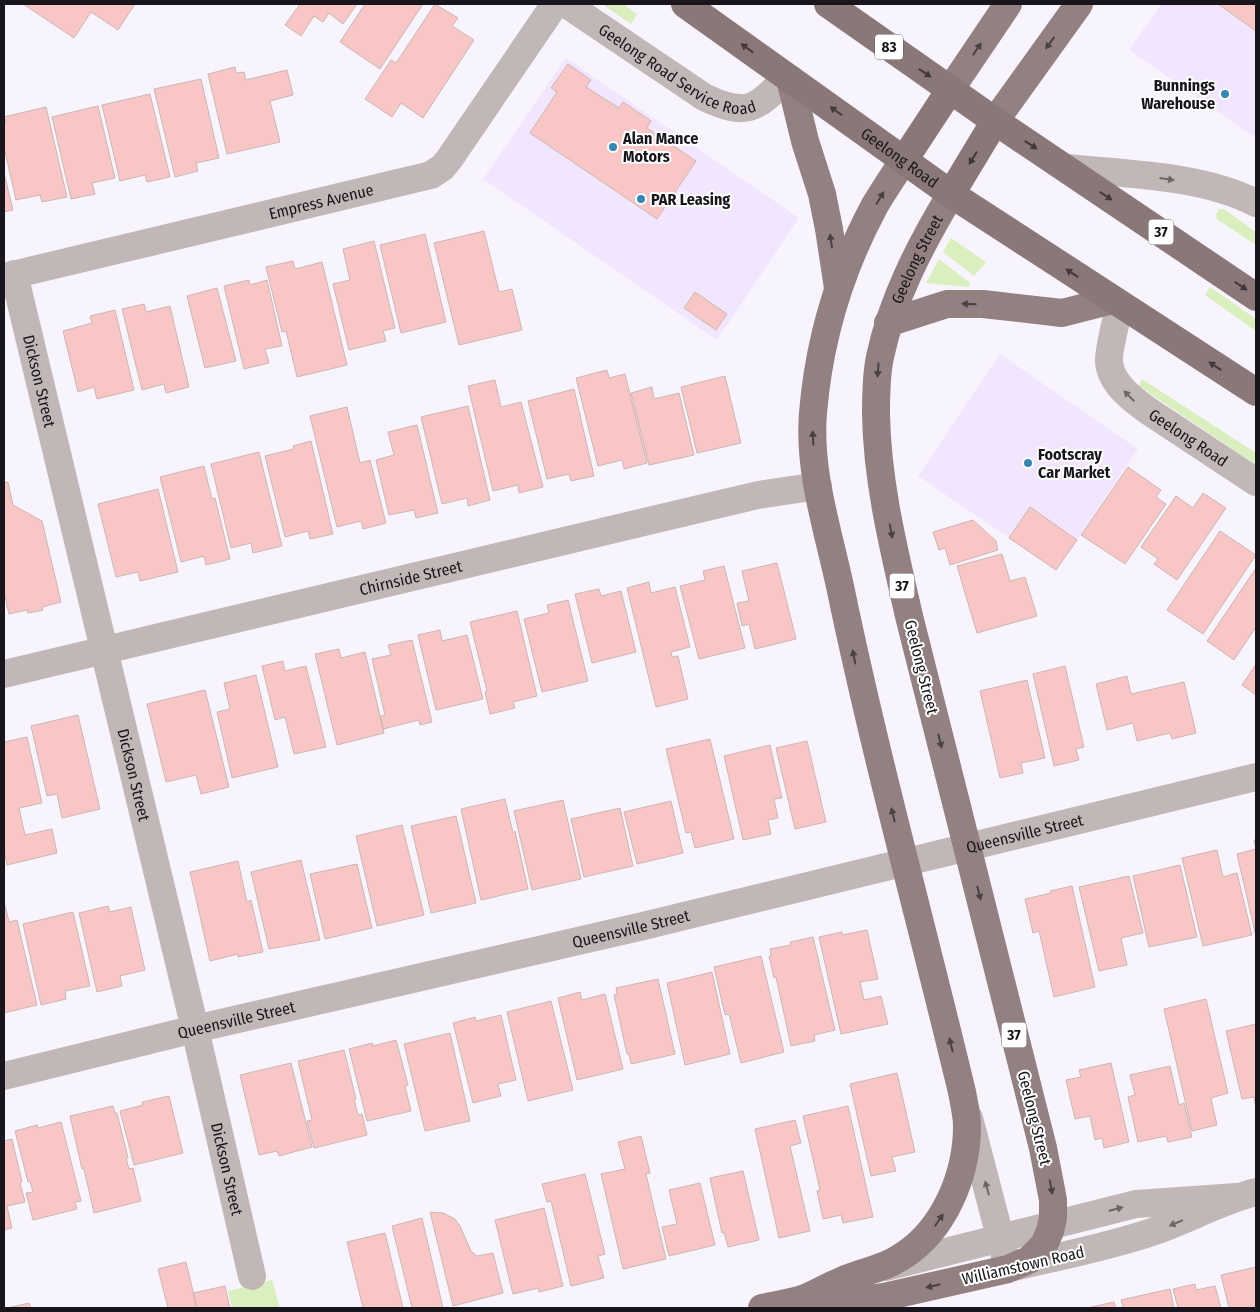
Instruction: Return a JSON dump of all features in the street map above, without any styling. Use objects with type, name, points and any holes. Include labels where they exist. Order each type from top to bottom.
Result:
[{"type":"highway","name":"Geelong Road","points":[[685,4],[951,194],[1256,392]]},
{"type":"highway","name":"83","points":[[828,4],[950,90]]},
{"type":"highway","name":"37","points":[[904,160],[950,90],[1256,297]]},
{"type":"highway","name":"Geelong Street","points":[[951,194],[995,122]]},
{"type":"main road","points":[[950,90],[1008,4]]},
{"type":"main road","name":"Geelong Street","points":[[995,122],[1079,4]]},
{"type":"main road","points":[[788,78],[804,141],[822,194],[838,290]]},
{"type":"main road","name":"37","points":[[873,1270],[900,1258],[916,1247],[934,1228],[946,1208],[956,1185],[966,1146],[967,1124],[962,1092],[858,673],[818,486],[814,446],[813,414],[823,342],[838,290],[869,218],[904,160]]},
{"type":"main road","name":"Geelong Street","points":[[951,194],[931,228],[888,322],[879,359],[876,396],[879,470],[909,616],[1048,1170],[1053,1200],[1052,1224],[1048,1238],[1041,1249],[1029,1260],[1011,1268]]},
{"type":"main road","points":[[888,322],[947,304],[983,304],[1062,312],[1116,302]]},
{"type":"main road","name":"Williamstown Road","points":[[803,1298],[855,1302],[892,1296],[1011,1268]]},
{"type":"main road","name":"Williamstown Road","points":[[762,1308],[803,1298],[846,1278],[873,1270]]},
{"type":"street","name":"Empress Avenue","points":[[9,276],[431,175],[443,167],[450,158],[555,4]]},
{"type":"street","name":"Geelong Road Service Road","points":[[566,4],[704,96],[726,106],[745,108],[758,104],[788,78]]},
{"type":"street","points":[[1066,168],[1182,181],[1229,191],[1256,202]]},
{"type":"street","name":"Dickson Street","points":[[9,276],[104,649],[252,1276]]},
{"type":"street","name":"Geelong Road","points":[[1116,302],[1109,360],[1118,384],[1134,400],[1150,412],[1256,482]]},
{"type":"street","name":"Chirnside Street","points":[[4,674],[758,495],[818,486]]},
{"type":"street","name":"Queensville Street","points":[[4,1076],[195,1029],[638,927],[1256,777]]},
{"type":"street","name":"37","points":[[962,1092],[1000,1238],[1011,1268]]},
{"type":"street","name":"Williamstown Road","points":[[873,1270],[1136,1204],[1246,1194]]},
{"type":"street","name":"Williamstown Road","points":[[1011,1268],[1139,1236],[1246,1194]]},
{"type":"shaded area","name":"Bunnings Warehouse","points":[[1161,4],[1256,4],[1256,138],[1129,50]]},
{"type":"shaded area","name":"PAR Leasing","points":[[566,58],[799,218],[717,340],[483,179]]},
{"type":"shaded area","name":"Footscray Car Market","points":[[1000,354],[1138,449],[1056,570],[918,476]]},
{"type":"green space","points":[[602,4],[623,4],[637,14],[631,24]]},
{"type":"green space","points":[[1219,209],[1224,209],[1256,232],[1256,245],[1217,219],[1216,215]]},
{"type":"green space","points":[[951,238],[986,262],[974,276],[943,252]]},
{"type":"green space","points":[[939,259],[970,283],[969,287],[926,283]]},
{"type":"green space","points":[[1210,287],[1256,319],[1256,331],[1205,295]]},
{"type":"green space","points":[[1142,379],[1256,453],[1256,465],[1139,386]]},
{"type":"green space","points":[[272,1280],[280,1308],[232,1308],[228,1291]]},
{"type":"building","points":[[23,4],[135,4],[118,30],[91,12],[74,38]]},
{"type":"building","points":[[300,4],[357,4],[343,24],[329,13],[323,22],[314,16],[301,36],[285,25]]},
{"type":"building","points":[[365,4],[423,4],[380,69],[340,42]]},
{"type":"building","points":[[435,4],[458,18],[452,26],[474,40],[423,118],[401,103],[392,117],[365,99],[391,60],[396,63]]},
{"type":"building","points":[[1218,4],[1256,4],[1256,31]]},
{"type":"building","name":"Alan Mance Motors","points":[[568,64],[591,80],[586,87],[619,108],[623,102],[651,121],[647,128],[696,161],[657,219],[530,133],[557,92],[551,88]]},
{"type":"building","points":[[235,67],[236,73],[244,72],[246,80],[287,70],[293,95],[270,101],[280,142],[227,154],[208,74]]},
{"type":"building","points":[[201,79],[219,158],[196,163],[198,171],[175,177],[154,89]]},
{"type":"building","points":[[150,94],[170,177],[147,182],[145,175],[120,181],[102,105]]},
{"type":"building","points":[[98,106],[115,178],[92,183],[95,194],[71,199],[52,117]]},
{"type":"building","points":[[46,107],[67,197],[42,202],[40,195],[16,200],[4,147],[4,124],[6,123],[4,117]]},
{"type":"building","points":[[4,173],[13,210],[4,212]]},
{"type":"building","points":[[484,231],[499,292],[512,289],[522,330],[459,345],[434,243]]},
{"type":"building","points":[[425,234],[446,322],[401,333],[380,245]]},
{"type":"building","points":[[374,241],[395,328],[383,331],[386,341],[349,350],[333,284],[350,280],[343,249]]},
{"type":"building","points":[[293,261],[295,269],[322,262],[347,365],[297,377],[286,331],[282,332],[266,267]]},
{"type":"building","points":[[249,280],[250,285],[267,280],[282,346],[265,349],[269,363],[244,369],[224,286]]},
{"type":"building","points":[[217,288],[236,361],[205,368],[187,296]]},
{"type":"building","points":[[695,292],[727,314],[716,330],[684,308]]},
{"type":"building","points":[[144,304],[146,312],[170,306],[189,387],[166,393],[164,384],[142,390],[122,309]]},
{"type":"building","points":[[115,310],[134,390],[97,399],[94,387],[78,392],[63,331],[92,323],[90,316]]},
{"type":"building","points":[[607,370],[609,378],[625,374],[647,463],[624,469],[622,460],[598,466],[576,378]]},
{"type":"building","points":[[725,376],[741,443],[697,453],[681,387]]},
{"type":"building","points":[[495,380],[501,407],[521,402],[543,487],[519,493],[518,485],[493,491],[468,386]]},
{"type":"building","points":[[652,387],[654,399],[679,393],[694,455],[649,465],[631,393]]},
{"type":"building","points":[[574,389],[594,476],[571,481],[569,474],[547,479],[528,401]]},
{"type":"building","points":[[468,406],[490,500],[468,506],[467,498],[442,504],[421,417]]},
{"type":"building","points":[[347,407],[360,463],[370,460],[386,523],[363,529],[361,521],[337,527],[310,416]]},
{"type":"building","points":[[417,425],[438,513],[416,518],[414,510],[389,515],[376,460],[394,455],[388,432]]},
{"type":"building","points":[[311,441],[333,534],[310,539],[308,531],[285,537],[265,456],[294,449],[293,446]]},
{"type":"building","points":[[259,452],[282,546],[253,553],[251,543],[231,548],[211,464]]},
{"type":"building","points":[[204,466],[212,499],[215,498],[230,559],[206,565],[204,556],[181,562],[160,477]]},
{"type":"building","points":[[1128,467],[1161,490],[1156,497],[1166,504],[1125,564],[1081,535]]},
{"type":"building","points":[[8,482],[13,505],[42,521],[61,602],[42,607],[43,610],[28,613],[27,610],[9,614],[4,592],[4,483]]},
{"type":"building","points":[[158,489],[178,572],[140,581],[138,572],[116,577],[98,504]]},
{"type":"building","points":[[1203,493],[1226,508],[1177,580],[1154,564],[1158,559],[1141,547],[1176,496],[1193,508]]},
{"type":"building","points":[[1030,507],[1077,540],[1056,570],[1009,538]]},
{"type":"building","points":[[973,520],[996,541],[998,550],[950,565],[945,548],[939,550],[933,532]]},
{"type":"building","points":[[1220,531],[1256,555],[1203,634],[1167,610]]},
{"type":"building","points":[[1002,554],[1010,581],[1025,577],[1037,616],[977,633],[957,566]]},
{"type":"building","points":[[777,563],[796,639],[755,649],[749,624],[742,626],[737,603],[749,601],[742,571]]},
{"type":"building","points":[[724,566],[745,648],[699,659],[680,586],[705,580],[703,571]]},
{"type":"building","points":[[1256,568],[1256,627],[1234,660],[1207,641]]},
{"type":"building","points":[[649,582],[651,593],[675,587],[690,647],[671,652],[672,657],[678,656],[688,699],[656,707],[627,588]]},
{"type":"building","points":[[599,589],[601,596],[621,591],[636,652],[592,663],[575,594]]},
{"type":"building","points":[[568,600],[588,681],[542,692],[524,619],[549,613],[547,605]]},
{"type":"building","points":[[517,611],[537,696],[513,702],[515,708],[490,714],[485,692],[487,691],[470,622]]},
{"type":"building","points":[[440,630],[442,641],[467,635],[483,699],[436,710],[418,635]]},
{"type":"building","points":[[412,640],[432,722],[420,725],[419,720],[383,729],[380,716],[385,715],[372,659],[391,655],[388,645]]},
{"type":"building","points":[[339,649],[341,658],[365,652],[384,733],[337,745],[315,654]]},
{"type":"building","points":[[283,661],[285,671],[306,666],[326,747],[294,754],[285,717],[275,720],[262,666]]},
{"type":"building","points":[[1256,664],[1256,695],[1242,685]]},
{"type":"building","points":[[1065,666],[1084,747],[1076,749],[1079,760],[1054,766],[1033,674]]},
{"type":"building","points":[[256,675],[278,767],[232,778],[217,712],[230,709],[224,683]]},
{"type":"building","points":[[1127,676],[1131,694],[1184,682],[1196,733],[1172,739],[1170,733],[1137,741],[1133,723],[1107,730],[1096,684]]},
{"type":"building","points":[[1027,680],[1045,758],[1021,763],[1023,773],[1000,778],[980,691]]},
{"type":"building","points":[[205,690],[229,787],[201,794],[196,775],[166,782],[147,704]]},
{"type":"building","points":[[78,715],[100,809],[62,818],[57,794],[47,796],[31,726]]},
{"type":"building","points":[[27,737],[42,803],[19,808],[25,835],[52,829],[57,853],[7,865],[4,850],[4,742]]},
{"type":"building","points":[[710,739],[734,839],[695,848],[691,832],[686,833],[666,749]]},
{"type":"building","points":[[807,741],[826,822],[795,829],[776,748]]},
{"type":"building","points":[[770,745],[782,798],[774,799],[778,818],[768,820],[771,834],[743,840],[724,756]]},
{"type":"building","points":[[505,799],[513,833],[515,831],[528,889],[481,900],[461,809]]},
{"type":"building","points":[[563,800],[581,879],[532,890],[514,811]]},
{"type":"building","points":[[671,801],[683,853],[637,864],[624,812]]},
{"type":"building","points":[[620,808],[633,866],[584,877],[571,819]]},
{"type":"building","points":[[456,816],[476,903],[431,913],[411,826]]},
{"type":"building","points":[[402,825],[424,915],[377,926],[356,836]]},
{"type":"building","points":[[1256,849],[1256,937],[1237,854]]},
{"type":"building","points":[[1217,850],[1223,877],[1237,873],[1252,935],[1203,946],[1182,858]]},
{"type":"building","points":[[301,860],[320,940],[269,949],[251,872]]},
{"type":"building","points":[[238,861],[247,902],[251,900],[263,952],[238,957],[238,954],[210,961],[190,872]]},
{"type":"building","points":[[357,864],[372,928],[325,939],[310,874]]},
{"type":"building","points":[[1180,865],[1197,937],[1149,947],[1133,876]]},
{"type":"building","points":[[1129,876],[1143,933],[1121,938],[1127,965],[1099,971],[1079,887]]},
{"type":"building","points":[[1072,886],[1095,987],[1054,997],[1039,931],[1033,933],[1025,899]]},
{"type":"building","points":[[4,905],[9,922],[17,920],[37,1005],[4,1013]]},
{"type":"building","points":[[108,906],[110,912],[131,907],[145,970],[120,976],[122,986],[97,992],[79,913]]},
{"type":"building","points":[[73,912],[90,986],[65,991],[66,999],[41,1005],[23,924]]},
{"type":"building","points":[[867,930],[878,979],[860,982],[864,1000],[881,996],[888,1024],[841,1034],[819,937],[842,932],[842,935]]},
{"type":"building","points":[[813,937],[835,1030],[814,1035],[815,1041],[791,1046],[776,977],[774,978],[769,956],[771,956],[770,949],[791,945],[790,942]]},
{"type":"building","points":[[761,956],[784,1052],[741,1063],[729,1014],[725,1015],[714,967]]},
{"type":"building","points":[[712,972],[730,1054],[685,1065],[667,983]]},
{"type":"building","points":[[658,979],[675,1054],[631,1064],[614,995],[617,994],[616,988]]},
{"type":"building","points":[[580,992],[582,1000],[605,994],[623,1069],[577,1080],[558,998]]},
{"type":"building","points":[[1206,999],[1228,1093],[1211,1098],[1217,1125],[1192,1131],[1164,1009]]},
{"type":"building","points":[[551,1001],[573,1090],[528,1101],[507,1012]]},
{"type":"building","points":[[501,1015],[516,1080],[498,1084],[501,1096],[473,1103],[453,1023],[475,1017],[476,1021]]},
{"type":"building","points":[[1256,1024],[1256,1108],[1254,1097],[1242,1099],[1226,1031]]},
{"type":"building","points":[[450,1033],[470,1121],[425,1131],[404,1044]]},
{"type":"building","points":[[396,1040],[408,1085],[405,1086],[411,1111],[367,1121],[349,1049],[372,1043],[373,1046]]},
{"type":"building","points":[[344,1050],[358,1115],[362,1114],[367,1135],[314,1148],[307,1121],[312,1120],[298,1061]]},
{"type":"building","points":[[291,1063],[312,1147],[279,1156],[277,1151],[259,1155],[240,1075]]},
{"type":"building","points":[[1111,1063],[1129,1142],[1104,1148],[1102,1138],[1095,1140],[1090,1116],[1075,1119],[1066,1080],[1081,1077],[1079,1070]]},
{"type":"building","points":[[1170,1066],[1179,1105],[1184,1103],[1192,1137],[1168,1142],[1166,1136],[1138,1142],[1128,1097],[1135,1095],[1130,1075]]},
{"type":"building","points":[[897,1073],[915,1152],[892,1157],[896,1171],[871,1176],[850,1084]]},
{"type":"building","points":[[169,1096],[183,1153],[134,1165],[120,1111],[143,1105],[142,1102]]},
{"type":"building","points":[[113,1106],[115,1113],[117,1113],[129,1169],[133,1168],[141,1201],[94,1213],[70,1116]]},
{"type":"building","points":[[848,1106],[873,1217],[843,1223],[841,1215],[823,1219],[817,1191],[820,1190],[803,1116]]},
{"type":"building","points":[[795,1120],[801,1143],[790,1146],[810,1231],[779,1238],[755,1129]]},
{"type":"building","points":[[61,1122],[81,1201],[75,1202],[77,1209],[33,1220],[26,1193],[33,1192],[30,1181],[28,1182],[15,1131],[37,1125],[38,1128]]},
{"type":"building","points":[[641,1136],[650,1173],[646,1174],[666,1259],[623,1269],[601,1174],[625,1169],[618,1142]]},
{"type":"building","points":[[12,1139],[25,1202],[7,1206],[12,1228],[4,1230],[4,1141]]},
{"type":"building","points":[[743,1171],[759,1240],[728,1247],[724,1232],[722,1233],[710,1178]]},
{"type":"building","points":[[585,1174],[605,1254],[598,1256],[604,1278],[571,1286],[551,1201],[547,1202],[542,1184]]},
{"type":"building","points":[[700,1183],[715,1245],[669,1256],[662,1227],[677,1224],[669,1190]]},
{"type":"building","points":[[544,1208],[563,1286],[539,1292],[538,1288],[513,1294],[495,1220]]},
{"type":"building","points":[[430,1212],[443,1213],[455,1219],[471,1251],[477,1256],[493,1253],[503,1293],[453,1306]]},
{"type":"building","points":[[422,1218],[443,1308],[412,1308],[392,1226]]},
{"type":"building","points":[[385,1233],[403,1308],[363,1308],[347,1242]]},
{"type":"building","points":[[186,1262],[197,1308],[168,1308],[158,1269]]},
{"type":"building","points":[[1256,1267],[1256,1308],[1229,1308],[1221,1275]]},
{"type":"building","points":[[1195,1284],[1196,1290],[1215,1286],[1221,1308],[1178,1308],[1173,1289]]},
{"type":"building","points":[[225,1286],[230,1308],[197,1308],[193,1293]]},
{"type":"building","points":[[1170,1289],[1174,1308],[1123,1308],[1121,1300]]},
{"type":"building","points":[[1114,1302],[1116,1308],[1087,1308]]},
{"type":"building","points":[[29,1303],[31,1308],[7,1308]]},
{"type":"place","name":"Bunnings Warehouse","points":[[1225,94]]},
{"type":"place","name":"Alan Mance Motors","points":[[613,147]]},
{"type":"place","name":"PAR Leasing","points":[[641,199]]},
{"type":"place","name":"Footscray Car Market","points":[[1028,463]]}]
